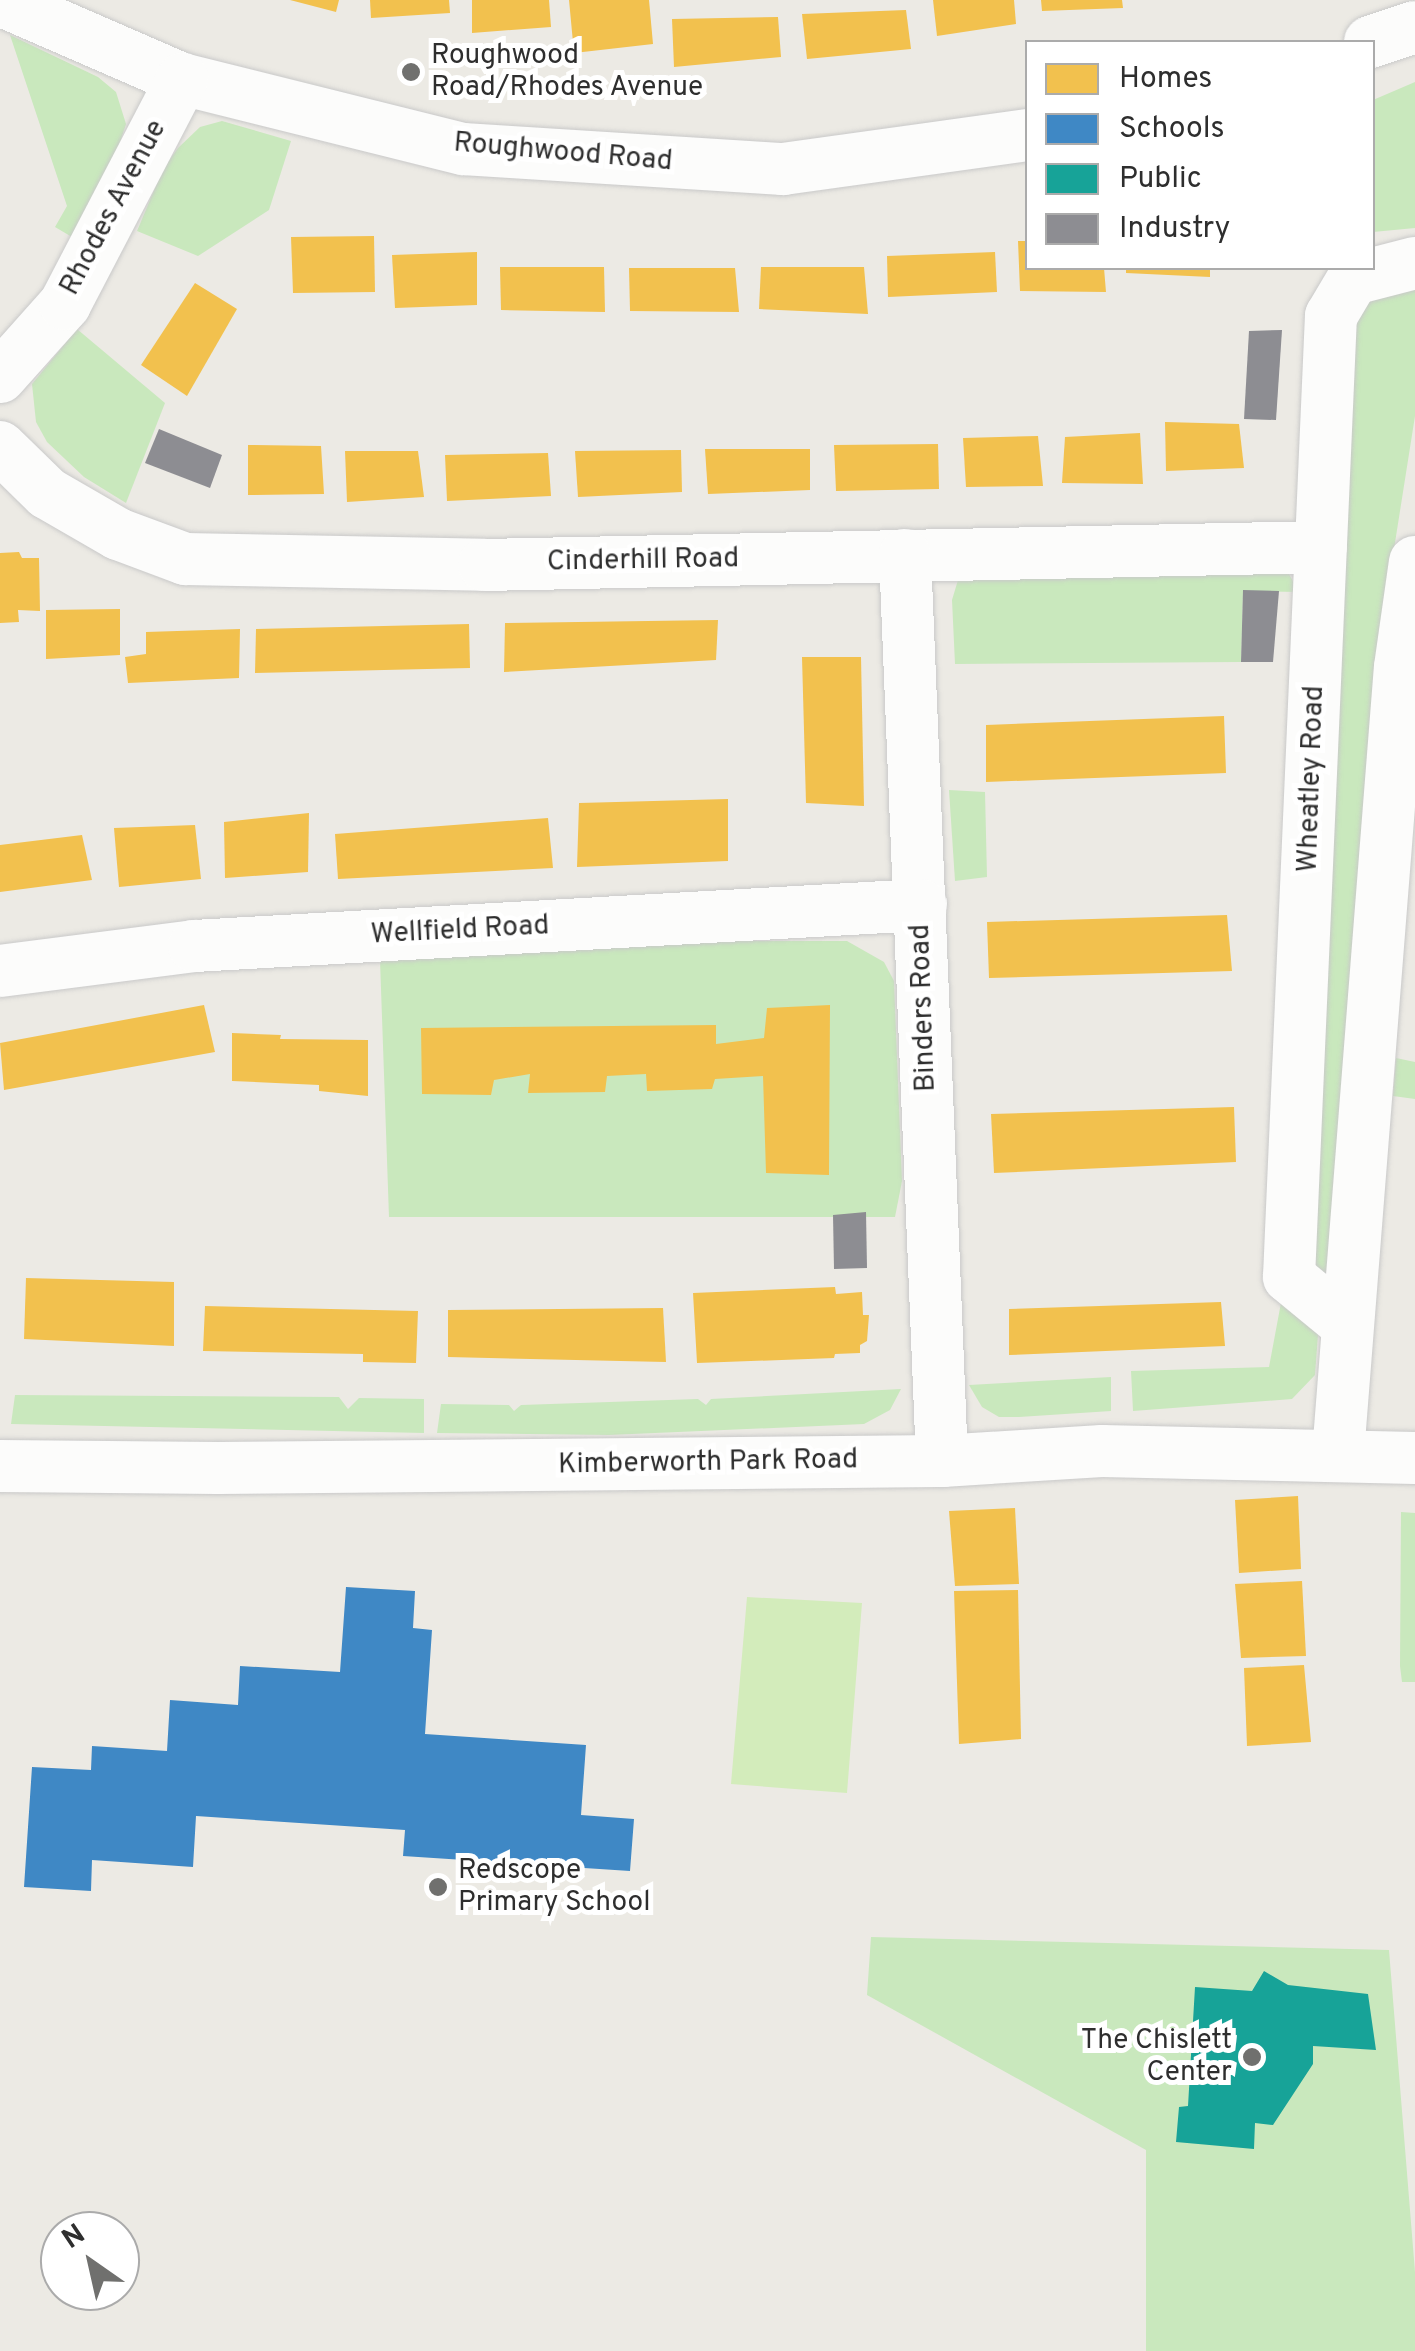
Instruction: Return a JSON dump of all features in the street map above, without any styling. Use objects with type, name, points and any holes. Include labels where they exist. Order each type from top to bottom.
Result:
[{"type":"street","name":"Roughwood Road","points":[[0,0],[182,79],[462,149],[783,169],[1025,134]]},
{"type":"street","points":[[1375,40],[1415,27]]},
{"type":"street","name":"Rhodes Avenue","points":[[0,377],[64,304],[182,79]]},
{"type":"street","name":"Wheatley Road","points":[[1346,1324],[1289,1276],[1331,316],[1353,279],[1415,264]]},
{"type":"street","name":"Cinderhill Road","points":[[0,448],[47,493],[118,534],[185,560],[484,565],[1321,547]]},
{"type":"street","name":"Binders Road","points":[[904,555],[942,1461]]},
{"type":"street","points":[[1338,1454],[1346,1324],[1415,562]]},
{"type":"street","name":"Wellfield Road","points":[[0,972],[194,946],[921,905]]},
{"type":"street","name":"Kimberworth Park Road","points":[[0,1466],[218,1468],[942,1461],[1102,1451],[1415,1458]]},
{"type":"green space","points":[[10,35],[98,77],[116,92],[126,124],[106,185],[77,240],[55,227],[67,206]]},
{"type":"green space","points":[[1415,82],[1415,228],[1375,232],[1375,99]]},
{"type":"green space","points":[[222,121],[291,141],[269,210],[198,256],[137,231],[163,169],[178,148],[200,127]]},
{"type":"green space","points":[[1415,286],[1415,416],[1385,606],[1328,1275],[1315,1267],[1352,319],[1378,292]]},
{"type":"green space","points":[[77,329],[165,403],[126,503],[84,477],[47,442],[36,422],[32,384]]},
{"type":"green space","points":[[1285,567],[1299,592],[1243,591],[1241,662],[955,664],[952,600],[958,580]]},
{"type":"green space","points":[[949,790],[985,792],[987,877],[955,881]]},
{"type":"green space","points":[[694,941],[847,941],[884,962],[894,981],[902,1181],[895,1217],[389,1217],[380,960]]},
{"type":"green space","points":[[1396,1058],[1415,1062],[1415,1099],[1393,1096]]},
{"type":"green space","points":[[1283,1292],[1319,1321],[1315,1375],[1292,1399],[1133,1411],[1131,1371],[1269,1367]]},
{"type":"green space","points":[[1111,1377],[1111,1411],[1019,1417],[999,1417],[982,1407],[969,1385]]},
{"type":"green space","points":[[901,1389],[890,1410],[864,1424],[609,1435],[437,1433],[441,1404],[509,1405],[514,1411],[521,1405],[698,1399],[706,1405],[711,1399]]},
{"type":"green space","points":[[15,1395],[339,1397],[348,1409],[359,1398],[424,1399],[424,1433],[11,1424]]},
{"type":"green space","points":[[1401,1512],[1415,1513],[1415,1682],[1402,1682],[1400,1666]]},
{"type":"green space","points":[[747,1597],[862,1603],[847,1793],[731,1784]]},
{"type":"green space","points":[[871,1937],[1389,1950],[1415,2272],[1415,2351],[1146,2351],[1146,2150],[867,1995]]},
{"type":"building: Homes","points":[[290,0],[339,0],[336,12]]},
{"type":"building: Homes","points":[[370,0],[449,0],[450,13],[371,18]]},
{"type":"building: Homes","points":[[472,0],[549,0],[551,27],[472,33]]},
{"type":"building: Homes","points":[[569,0],[649,0],[653,44],[574,53]]},
{"type":"building: Homes","points":[[933,0],[1014,0],[1016,24],[937,36]]},
{"type":"building: Homes","points":[[1041,0],[1122,0],[1123,8],[1042,11]]},
{"type":"building: Homes","points":[[906,10],[911,49],[807,59],[802,14]]},
{"type":"building: Homes","points":[[778,17],[781,57],[674,67],[672,19]]},
{"type":"building: Homes","points":[[374,236],[375,292],[293,293],[291,237]]},
{"type":"building: Homes","points":[[1018,241],[1025,241],[1025,270],[1104,270],[1106,292],[1020,291]]},
{"type":"building: Homes","points":[[477,252],[477,305],[395,308],[392,255]]},
{"type":"building: Homes","points":[[995,252],[997,292],[888,297],[887,256]]},
{"type":"building: Homes","points":[[500,267],[604,267],[605,312],[501,310]]},
{"type":"building: Homes","points":[[761,267],[864,267],[868,314],[759,309]]},
{"type":"building: Homes","points":[[629,268],[735,268],[739,312],[630,311]]},
{"type":"building: Homes","points":[[1210,270],[1210,277],[1126,273]]},
{"type":"building: Homes","points":[[195,283],[237,309],[187,396],[141,365]]},
{"type":"building: Homes","points":[[1165,422],[1239,424],[1244,468],[1166,471]]},
{"type":"building: Homes","points":[[1140,433],[1143,484],[1062,483],[1065,437]]},
{"type":"building: Homes","points":[[1038,436],[1043,486],[966,487],[963,438]]},
{"type":"building: Homes","points":[[938,444],[939,489],[836,491],[834,445]]},
{"type":"building: Homes","points":[[248,445],[321,446],[324,494],[248,495]]},
{"type":"building: Homes","points":[[705,449],[810,449],[810,490],[708,494]]},
{"type":"building: Homes","points":[[681,450],[682,492],[578,497],[575,451]]},
{"type":"building: Homes","points":[[345,451],[418,451],[424,497],[347,502]]},
{"type":"building: Homes","points":[[548,453],[551,496],[447,501],[445,455]]},
{"type":"building: Homes","points":[[19,552],[22,558],[39,558],[40,611],[18,610],[19,622],[0,623],[0,553]]},
{"type":"building: Homes","points":[[120,609],[120,655],[46,659],[46,610]]},
{"type":"building: Homes","points":[[718,620],[716,660],[504,672],[505,623]]},
{"type":"building: Homes","points":[[469,624],[470,668],[255,673],[256,629]]},
{"type":"building: Homes","points":[[240,629],[239,678],[128,683],[125,657],[146,654],[146,632]]},
{"type":"building: Homes","points":[[802,657],[861,657],[864,806],[806,803]]},
{"type":"building: Homes","points":[[1224,716],[1226,773],[986,782],[986,725]]},
{"type":"building: Homes","points":[[728,799],[728,861],[577,867],[579,803]]},
{"type":"building: Homes","points":[[309,813],[308,872],[225,878],[224,822]]},
{"type":"building: Homes","points":[[548,818],[553,868],[338,879],[335,834]]},
{"type":"building: Homes","points":[[195,825],[201,879],[119,887],[114,828]]},
{"type":"building: Homes","points":[[82,835],[92,880],[0,892],[0,845]]},
{"type":"building: Homes","points":[[1227,915],[1232,971],[989,978],[987,922]]},
{"type":"building: Homes","points":[[204,1005],[215,1052],[4,1090],[0,1043]]},
{"type":"building: Homes","points":[[830,1005],[829,1175],[766,1173],[763,1076],[715,1079],[712,1089],[647,1091],[646,1074],[607,1076],[605,1092],[528,1093],[530,1074],[494,1080],[491,1095],[422,1094],[421,1028],[716,1025],[716,1044],[764,1038],[767,1008]]},
{"type":"building: Homes","points":[[232,1033],[281,1035],[280,1039],[368,1040],[368,1096],[319,1091],[319,1085],[232,1081]]},
{"type":"building: Homes","points":[[1234,1107],[1236,1162],[994,1173],[991,1114]]},
{"type":"building: Homes","points":[[26,1278],[174,1282],[174,1346],[24,1339]]},
{"type":"building: Homes","points":[[835,1287],[836,1294],[862,1292],[863,1315],[869,1315],[867,1341],[860,1345],[860,1353],[835,1354],[834,1358],[697,1363],[693,1293]]},
{"type":"building: Homes","points":[[1221,1302],[1225,1346],[1009,1355],[1009,1309]]},
{"type":"building: Homes","points":[[205,1306],[418,1311],[416,1363],[363,1362],[363,1354],[203,1351]]},
{"type":"building: Homes","points":[[663,1308],[666,1362],[448,1357],[448,1310]]},
{"type":"building: Homes","points":[[1298,1496],[1301,1569],[1239,1573],[1235,1500]]},
{"type":"building: Homes","points":[[1015,1508],[1019,1584],[955,1586],[949,1511]]},
{"type":"building: Homes","points":[[1302,1581],[1306,1656],[1241,1658],[1235,1584]]},
{"type":"building: Homes","points":[[1018,1590],[1021,1739],[959,1744],[954,1591]]},
{"type":"building: Homes","points":[[1304,1665],[1311,1742],[1247,1746],[1244,1668]]},
{"type":"building: Schools","points":[[346,1587],[415,1591],[413,1628],[432,1630],[425,1734],[586,1745],[581,1815],[634,1819],[630,1871],[403,1856],[405,1830],[196,1816],[193,1867],[92,1860],[91,1891],[24,1887],[32,1767],[91,1770],[92,1746],[167,1751],[170,1700],[238,1705],[240,1666],[340,1672]]},
{"type":"building: Public","name":"The Chislett Center","points":[[1264,1971],[1288,1985],[1368,1994],[1376,2050],[1313,2046],[1313,2064],[1273,2125],[1255,2123],[1254,2149],[1176,2142],[1179,2107],[1188,2106],[1195,1987],[1252,1991]]},
{"type":"building: Industry","points":[[1282,330],[1276,420],[1244,419],[1249,331]]},
{"type":"building: Industry","points":[[159,429],[222,455],[210,488],[145,463]]},
{"type":"building: Industry","points":[[1243,590],[1279,591],[1273,662],[1241,662]]},
{"type":"building: Industry","points":[[866,1212],[867,1268],[834,1269],[833,1215]]},
{"type":"place","name":"Roughwood Road/Rhodes Avenue","points":[[411,72]]},
{"type":"place","name":"Redscope Primary School","points":[[438,1887]]},
{"type":"place","name":"The Chislett Center","points":[[1252,2057]]}]
